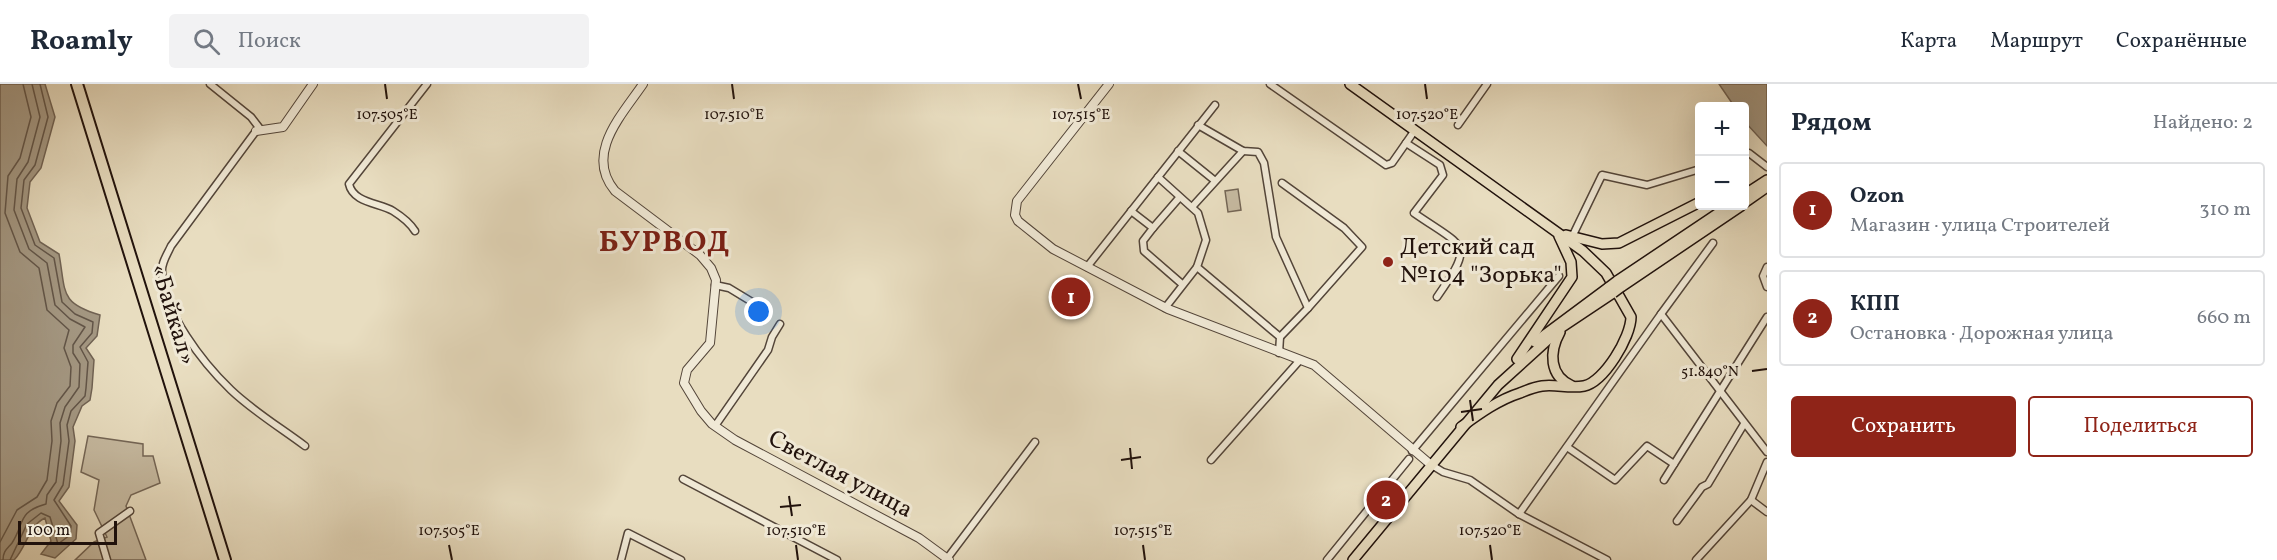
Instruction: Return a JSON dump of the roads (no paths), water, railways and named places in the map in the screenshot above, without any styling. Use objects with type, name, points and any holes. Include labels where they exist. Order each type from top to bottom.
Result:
[{"type":"highway","name":"«Байкал»","points":[[76,84],[225,560]]},
{"type":"main road","points":[[1350,84],[1583,251],[1606,273],[1631,317],[1625,340],[1608,367],[1591,384],[1575,387],[1543,386],[1516,394],[1461,427]]},
{"type":"main road","points":[[1749,199],[1762,188],[1767,180]]},
{"type":"main road","points":[[1558,234],[1602,244],[1619,243],[1695,205]]},
{"type":"main road","points":[[1498,385],[1562,327],[1723,210]]},
{"type":"main road","points":[[1517,359],[1550,328],[1734,210]]},
{"type":"main road","points":[[1353,560],[1430,464],[1498,385],[1564,292],[1572,277],[1571,262],[1558,234]]},
{"type":"main road","points":[[1562,327],[1555,340],[1552,364],[1562,382],[1575,387]]},
{"type":"street","points":[[210,84],[250,117],[258,131]]},
{"type":"street","points":[[305,446],[231,390],[186,335],[168,303],[164,288],[163,263],[171,246],[258,131],[283,127],[313,84]]},
{"type":"street","points":[[416,231],[395,212],[366,201],[354,193],[349,184],[428,84]]},
{"type":"street","points":[[643,84],[605,138],[604,153],[609,184],[700,255],[711,268],[715,285],[729,288],[766,311]]},
{"type":"street","points":[[1109,84],[1017,201],[1015,216],[1027,230],[1053,249],[1165,308],[1314,365],[1411,455],[1443,472],[1470,480],[1519,514],[1607,560]]},
{"type":"street","points":[[1270,84],[1386,165],[1392,163],[1415,130]]},
{"type":"street","points":[[1458,125],[1487,84]]},
{"type":"street","points":[[1087,267],[1215,105]]},
{"type":"street","points":[[1198,125],[1243,151],[1258,152],[1264,163],[1276,237],[1308,308]]},
{"type":"street","points":[[1406,143],[1440,165],[1443,175],[1414,213],[1457,242],[1462,253],[1459,265],[1437,297]]},
{"type":"street","points":[[1178,151],[1214,180]]},
{"type":"street","points":[[1192,207],[1214,180],[1243,151]]},
{"type":"street","points":[[1749,153],[1767,167]]},
{"type":"street","points":[[1572,237],[1602,175],[1647,184],[1695,170]]},
{"type":"street","points":[[1158,177],[1198,213],[1206,240],[1197,267],[1165,308]]},
{"type":"street","points":[[1279,353],[1280,337],[1362,247],[1344,228],[1282,183]]},
{"type":"street","points":[[1179,198],[1143,241],[1144,251],[1182,284]]},
{"type":"street","points":[[1131,211],[1153,228]]},
{"type":"street","points":[[1519,514],[1713,243]]},
{"type":"street","points":[[1197,267],[1280,337]]},
{"type":"street","points":[[1767,267],[1763,276],[1767,287]]},
{"type":"street","points":[[1327,560],[1559,276]]},
{"type":"street","name":"Светлая улица","points":[[715,285],[710,342],[687,370],[684,383],[701,411],[714,425],[760,456],[919,538],[948,560]]},
{"type":"street","points":[[1661,315],[1767,452]]},
{"type":"street","points":[[1664,480],[1767,317]]},
{"type":"street","points":[[714,425],[768,350],[772,337],[780,324]]},
{"type":"street","points":[[1210,460],[1300,360]]},
{"type":"street","points":[[1677,521],[1702,487],[1708,484],[1744,424]]},
{"type":"street","points":[[948,560],[1035,442]]},
{"type":"street","points":[[1567,447],[1615,480],[1647,446],[1674,464]]},
{"type":"street","points":[[1696,560],[1751,500],[1767,462]]},
{"type":"street","points":[[684,478],[837,560]]},
{"type":"street","points":[[1751,500],[1767,512]]},
{"type":"street","points":[[107,560],[99,533],[130,511]]},
{"type":"street","points":[[621,560],[628,533],[681,560]]},
{"type":"water","points":[[0,84],[45,84],[55,117],[41,168],[30,182],[27,208],[40,242],[59,254],[64,287],[71,300],[77,306],[100,315],[97,336],[86,348],[94,360],[90,400],[82,406],[73,427],[75,441],[69,487],[59,501],[77,525],[76,539],[55,558],[41,554],[51,541],[45,518],[31,531],[14,560],[0,560]]},
{"type":"water","points":[[1719,84],[1767,84],[1767,146],[1749,126],[1749,102],[1731,102]]},
{"type":"place","name":"Детский сад №104 \"Зорька\"","points":[[1388,262]]},
{"type":"place","name":"Ozon","points":[[1071,297]]},
{"type":"place","name":"КПП","points":[[1386,500]]},
{"type":"district","name":"БУРВОД","points":[[665,243]]}]
